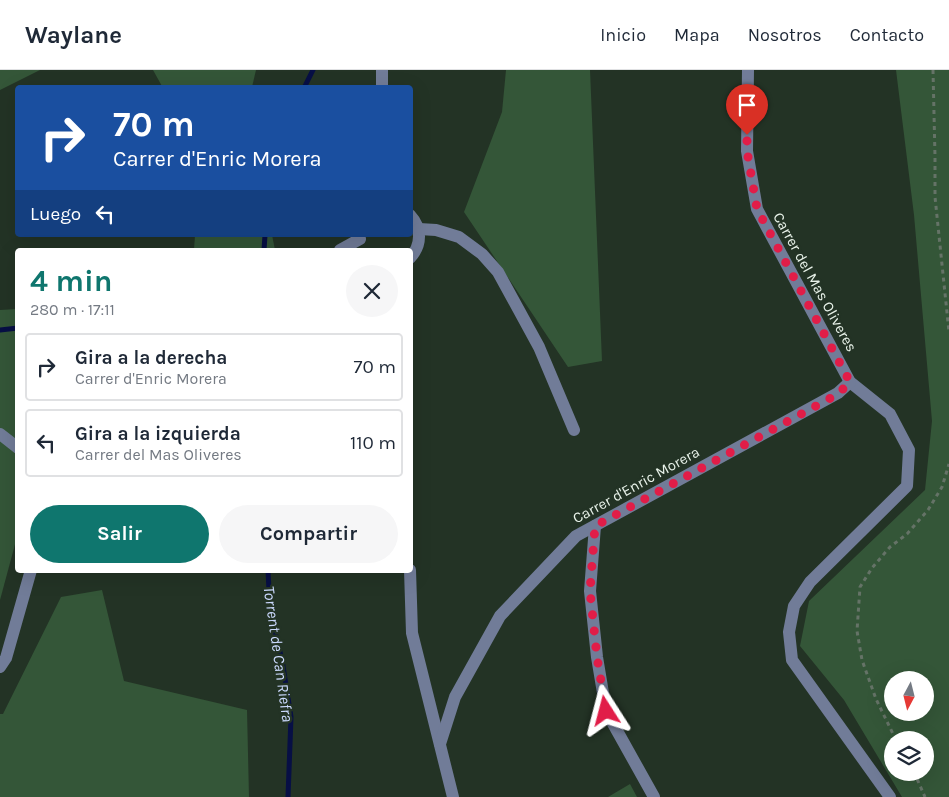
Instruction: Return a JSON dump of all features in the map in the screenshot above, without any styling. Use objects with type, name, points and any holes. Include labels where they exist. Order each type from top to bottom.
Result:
[{"type":"street","points":[[382,70],[382,85]]},
{"type":"street","name":"Carrer del Mas Oliveres","points":[[748,70],[747,151],[757,209],[850,382],[890,414],[909,450],[907,486],[810,582],[794,606],[790,632],[792,660],[890,797]]},
{"type":"street","points":[[413,218],[419,229],[420,240],[413,255]]},
{"type":"street","points":[[419,229],[436,230],[459,237],[482,254],[498,272],[540,347],[574,430]]},
{"type":"street","points":[[345,248],[362,241]]},
{"type":"street","name":"Carrer d'Enric Morera","points":[[440,744],[455,697],[500,616],[576,536],[838,394],[850,382]]},
{"type":"street","points":[[0,434],[15,446]]},
{"type":"street","points":[[595,526],[590,591],[597,657],[606,711],[654,797]]},
{"type":"street","points":[[0,667],[6,658],[30,573]]},
{"type":"street","points":[[410,573],[412,633],[453,797]]},
{"type":"path","points":[[933,70],[936,157],[935,197],[949,332]]},
{"type":"path","points":[[892,731],[876,699],[862,660],[857,631],[860,587],[878,561],[928,510],[942,487],[949,464]]},
{"type":"path","points":[[918,781],[926,797]]},
{"type":"green space","points":[[0,70],[40,70],[0,90]]},
{"type":"green space","points":[[153,70],[256,70],[252,85],[161,85]]},
{"type":"green space","points":[[506,70],[590,70],[602,361],[568,367],[464,212],[502,112]]},
{"type":"green space","points":[[896,70],[949,70],[949,797],[902,797],[892,781],[934,781],[934,731],[884,731],[884,767],[844,700],[800,646],[809,601],[925,490],[932,421],[914,215]]},
{"type":"green space","points":[[195,237],[272,237],[275,248],[194,248]]},
{"type":"green space","points":[[15,309],[15,544],[0,600],[0,310]]},
{"type":"green space","points":[[102,590],[124,681],[247,710],[249,797],[0,797],[0,714],[3,714],[61,597]]},
{"type":"green space","points":[[630,784],[637,797],[608,797]]},
{"type":"waterway","name":"Torrent de Can Riefra","points":[[306,85],[313,70]]},
{"type":"waterway","name":"Torrent de Can Riefra","points":[[264,248],[265,237]]},
{"type":"waterway","points":[[0,330],[15,328]]},
{"type":"waterway","name":"Torrent de Can Riefra","points":[[268,573],[270,612],[282,660],[291,717],[288,797]]},
{"type":"route","points":[[606,711],[597,657],[590,591],[595,526],[838,394],[850,382],[757,209],[747,151],[747,135]]}]
